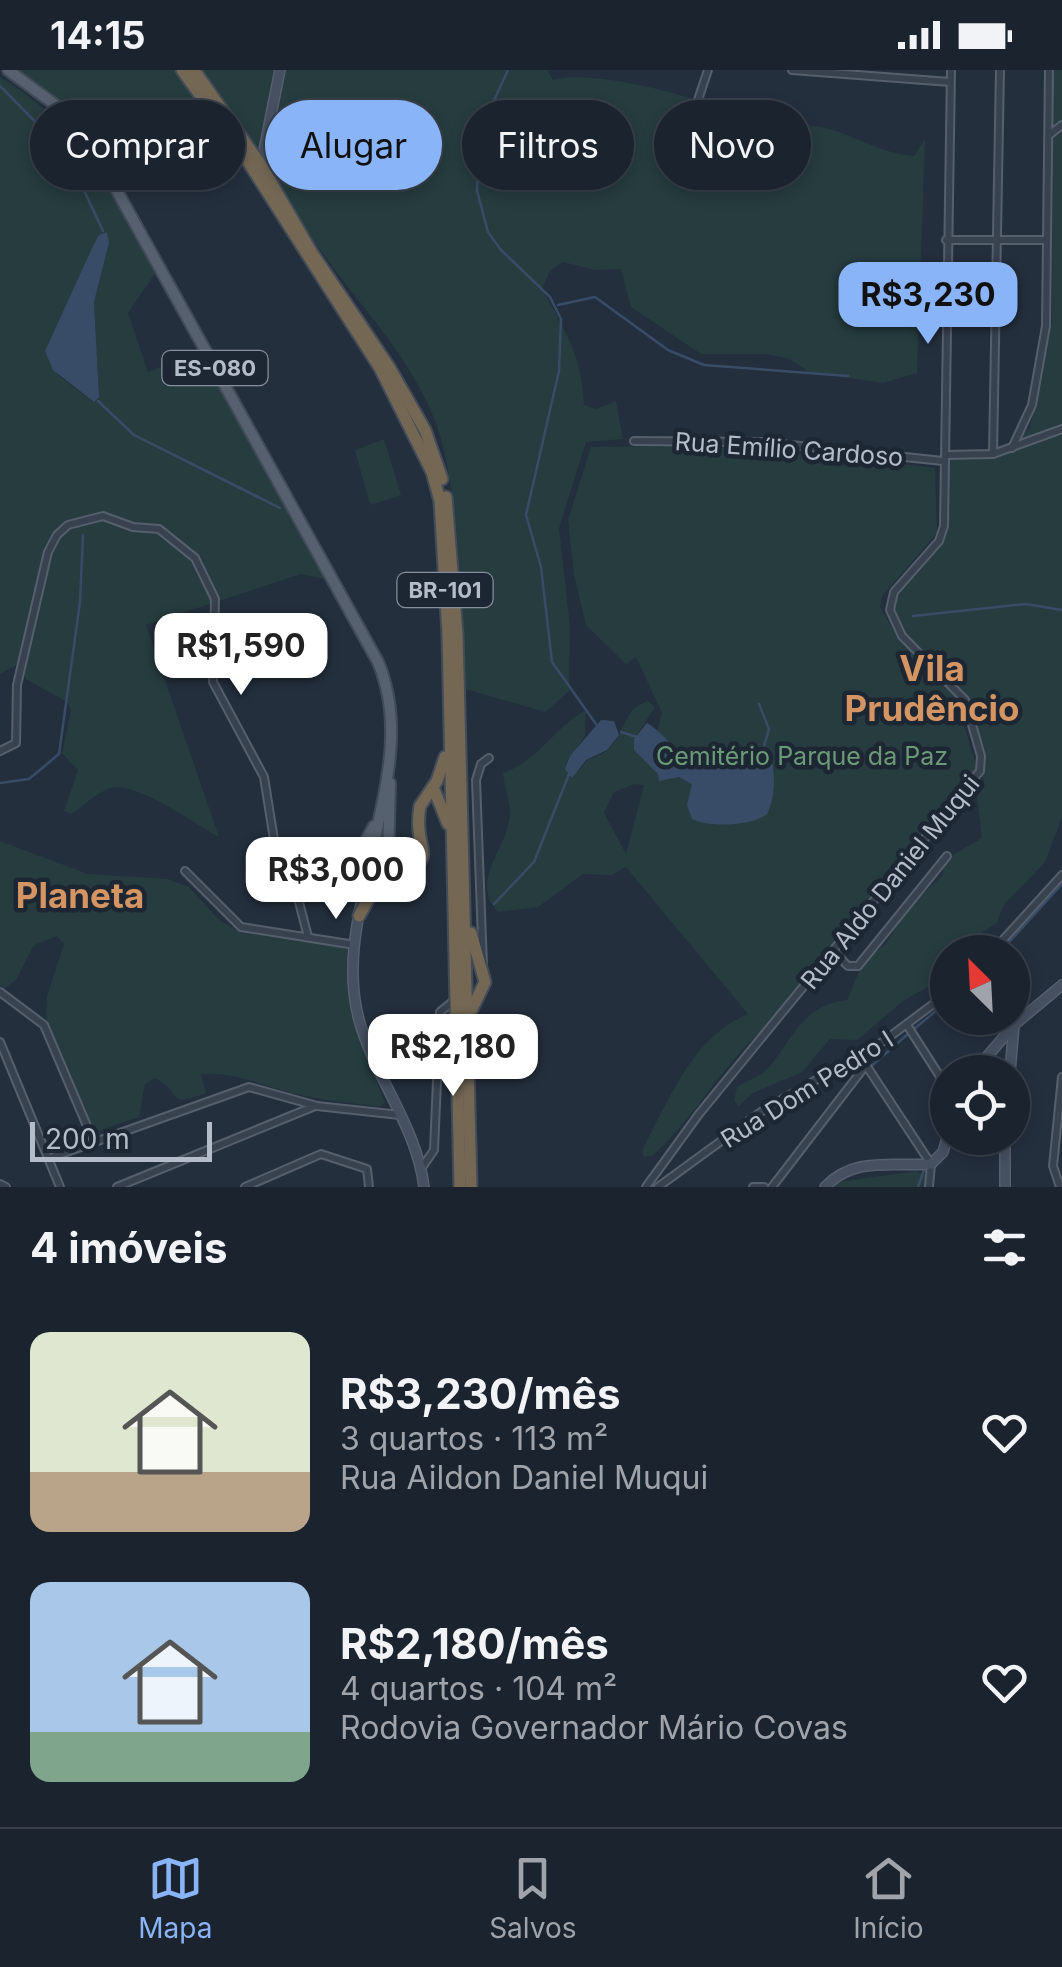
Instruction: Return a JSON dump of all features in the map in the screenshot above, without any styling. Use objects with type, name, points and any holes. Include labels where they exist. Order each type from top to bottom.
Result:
[{"type":"highway","name":"BR-101","points":[[182,70],[247,160],[380,368],[422,445],[440,501],[449,738],[440,781],[452,832],[460,1187]]},
{"type":"highway","name":"BR-101","points":[[194,70],[261,165],[414,409],[439,466],[449,519],[457,634],[466,907],[474,989],[469,1038],[471,1187]]},
{"type":"highway","points":[[440,781],[457,782],[464,858]]},
{"type":"highway","points":[[440,781],[442,810],[452,832]]},
{"type":"highway","points":[[359,916],[379,886],[423,857],[420,806],[440,781]]},
{"type":"highway","points":[[420,825],[427,811],[442,810]]},
{"type":"highway","points":[[387,857],[407,870]]},
{"type":"highway","points":[[368,874],[407,870]]},
{"type":"highway","points":[[456,972],[474,989],[484,982],[481,950],[466,907]]},
{"type":"main road","name":"ES-080","points":[[8,70],[61,109],[96,153],[322,555],[386,684],[392,728],[388,770],[370,844]]},
{"type":"main road","points":[[364,891],[368,874],[387,857],[391,795],[388,770]]},
{"type":"main road","points":[[368,874],[355,860],[370,844],[387,857]]},
{"type":"street","points":[[261,165],[280,70]]},
{"type":"street","points":[[698,100],[708,70]]},
{"type":"street","points":[[792,70],[951,82]]},
{"type":"street","points":[[944,458],[950,70]]},
{"type":"street","points":[[993,454],[1000,70]]},
{"type":"street","points":[[1012,448],[1032,406],[1044,352],[1049,70]]},
{"type":"street","points":[[1048,136],[1062,125]]},
{"type":"street","points":[[946,240],[1046,240]]},
{"type":"street","name":"Rua Emílio Cardoso","points":[[634,442],[762,442],[944,458],[993,454],[1062,429]]},
{"type":"street","name":"Rua Aldo Daniel Muqui","points":[[646,1187],[700,1114],[980,771],[981,756],[965,700],[902,636],[890,610],[894,592],[943,534],[944,458]]},
{"type":"street","points":[[0,751],[16,743],[17,685],[48,552],[57,534],[68,525],[102,516],[133,527],[159,529],[195,558],[212,586],[213,682],[264,777],[276,852],[298,898],[308,937]]},
{"type":"street","points":[[481,950],[476,780],[481,764],[489,758]]},
{"type":"street","points":[[834,952],[848,966],[858,966],[947,856]]},
{"type":"street","points":[[185,871],[241,927],[355,945]]},
{"type":"street","points":[[1007,935],[1062,875]]},
{"type":"street","points":[[364,891],[353,975],[360,1024],[422,1169],[424,1187]]},
{"type":"street","points":[[1030,1011],[1062,985]]},
{"type":"street","points":[[0,992],[44,1024],[93,1140]]},
{"type":"street","points":[[422,1169],[434,1150],[438,1023],[442,1007],[456,1000]]},
{"type":"street","name":"Rua Dom Pedro I","points":[[658,1187],[766,1109],[860,1056],[930,1007]]},
{"type":"street","points":[[907,1025],[930,1061]]},
{"type":"street","points":[[988,1055],[1005,1035]]},
{"type":"street","points":[[0,1042],[60,1187]]},
{"type":"street","points":[[860,1056],[930,1164],[930,1187]]},
{"type":"street","points":[[772,1187],[866,1065]]},
{"type":"street","points":[[1060,1187],[1053,1166],[1062,1077]]},
{"type":"street","points":[[50,1158],[249,1087],[317,1106],[400,1115]]},
{"type":"street","points":[[117,1187],[317,1106]]},
{"type":"street","points":[[245,1187],[321,1154],[363,1167],[370,1183]]},
{"type":"street","points":[[825,1187],[840,1172],[863,1164],[930,1164],[941,1155]]},
{"type":"street","points":[[1004,1155],[1005,1187]]},
{"type":"street","points":[[753,1187],[764,1187]]},
{"type":"green space","points":[[14,70],[174,70],[195,100],[48,100]]},
{"type":"green space","points":[[202,70],[547,70],[553,80],[585,78],[628,83],[693,100],[654,100],[654,190],[811,190],[811,126],[914,156],[925,139],[917,373],[883,383],[809,372],[790,359],[767,354],[701,354],[631,307],[621,269],[595,270],[563,262],[550,271],[542,288],[576,357],[584,405],[596,409],[616,401],[623,439],[586,442],[559,528],[570,627],[569,691],[545,712],[465,689],[453,501],[431,410],[400,356],[323,254],[282,190],[442,190],[442,100],[265,100],[265,164],[245,134],[245,100],[222,100]]},
{"type":"green space","points":[[1053,70],[1062,70],[1062,817],[1045,862],[1003,906],[997,923],[978,935],[930,935],[930,986],[903,1001],[857,1040],[830,1039],[802,1072],[753,1093],[739,1106],[734,1101],[737,1087],[768,1069],[810,1015],[847,1000],[864,960],[885,945],[907,909],[942,876],[946,859],[982,838],[977,797],[985,785],[957,695],[902,631],[891,601],[945,533],[948,456],[1000,450],[1030,428],[1052,322]]},
{"type":"green space","points":[[0,77],[33,100],[30,190],[109,190],[156,272],[128,313],[148,372],[201,351],[333,581],[301,574],[146,625],[219,837],[151,797],[122,788],[106,790],[71,814],[64,811],[78,770],[62,753],[71,710],[67,702],[26,679],[17,665],[0,674]],"holes":[[[109,243],[94,302],[99,397],[93,402],[59,376],[45,351],[92,248]]]},
{"type":"green space","points":[[384,439],[401,495],[370,505],[355,450]]},
{"type":"green space","name":"Cemitério Parque da Paz","points":[[744,445],[935,468],[937,533],[882,596],[880,607],[900,641],[955,696],[977,768],[768,1026],[739,1054],[668,1140],[652,1156],[644,1157],[642,1151],[662,1112],[697,1054],[729,1024],[748,1014],[626,867],[612,875],[583,874],[538,907],[498,912],[487,890],[510,815],[503,773],[527,760],[586,710],[585,736],[566,763],[580,770],[612,745],[628,716],[648,701],[655,707],[634,739],[634,750],[649,765],[662,713],[636,657],[626,664],[586,625],[574,575],[568,520],[591,447]],"holes":[[[634,784],[644,785],[626,854],[604,813],[614,792]]]},
{"type":"green space","points":[[0,841],[88,874],[168,879],[189,887],[219,920],[242,933],[347,942],[351,1015],[385,1103],[379,1107],[320,1099],[240,1077],[214,1074],[201,1074],[206,1093],[179,1099],[155,1078],[145,1084],[139,1117],[95,1132],[46,1018],[47,996],[64,944],[57,936],[34,945],[16,980],[5,988],[0,985]]},
{"type":"green space","points":[[916,1171],[927,1175],[927,1187],[834,1187],[839,1182]]},
{"type":"water","points":[[107,232],[109,243],[94,302],[99,397],[94,402],[53,370],[45,351],[92,248],[99,235]]},
{"type":"water","points":[[601,720],[614,721],[619,735],[607,750],[586,760],[572,778],[565,769],[570,756]]},
{"type":"water","points":[[647,723],[690,755],[702,757],[740,748],[762,748],[769,755],[774,774],[773,798],[767,814],[731,824],[692,819],[687,805],[692,784],[679,777],[659,781],[658,774],[634,750],[634,739]]},
{"type":"waterway","points":[[508,70],[479,133],[477,191],[488,232],[501,250],[550,297],[561,319],[559,371],[526,515],[541,567],[552,662],[596,724]]},
{"type":"waterway","points":[[0,86],[67,154],[103,231]]},
{"type":"waterway","points":[[558,305],[595,297],[668,350],[704,365],[848,376]]},
{"type":"waterway","points":[[98,401],[134,435],[280,508]]},
{"type":"waterway","points":[[0,783],[29,779],[59,754],[80,602],[83,535]]},
{"type":"waterway","points":[[913,616],[1026,604],[1062,610]]},
{"type":"waterway","points":[[759,704],[769,729],[763,750]]},
{"type":"waterway","points":[[621,732],[637,737]]},
{"type":"waterway","points":[[494,904],[534,862],[569,774]]},
{"type":"waterway","points":[[1016,935],[1062,884]]},
{"type":"waterway","points":[[914,1029],[930,1016]]},
{"type":"waterway","points":[[869,1068],[908,1034]]},
{"type":"waterway","points":[[918,1187],[924,1170]]},
{"type":"district","name":"Vila Prudêncio","points":[[932,689]]},
{"type":"district","name":"Planeta","points":[[80,896]]}]
